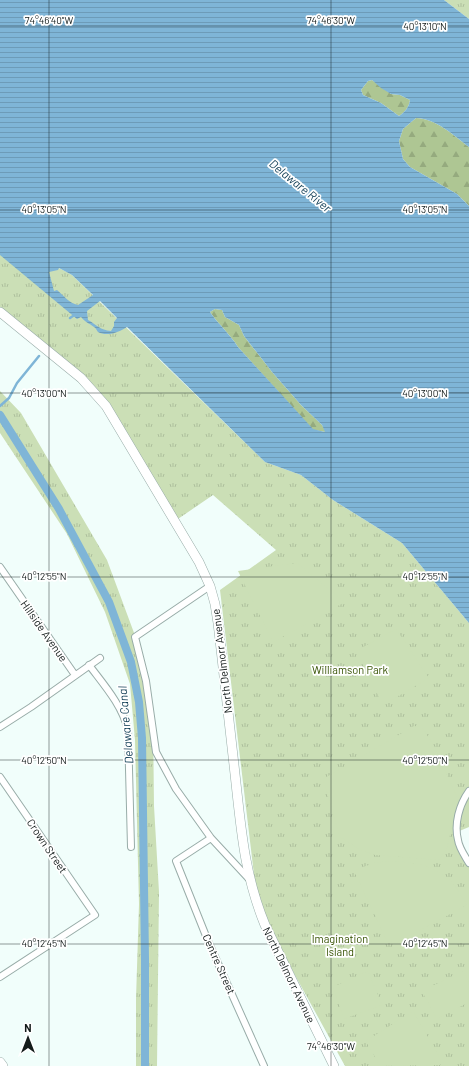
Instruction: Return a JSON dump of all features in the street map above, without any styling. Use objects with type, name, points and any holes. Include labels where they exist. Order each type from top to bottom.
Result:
[{"type":"main road","name":"North Delmorr Avenue","points":[[0,312],[81,378],[106,406],[199,562],[210,586],[218,623],[239,814],[249,879],[265,925],[334,1066]]},
{"type":"main road","points":[[0,1062],[3,1066]]},
{"type":"street","name":"Hillside Avenue","points":[[0,567],[75,675]]},
{"type":"street","points":[[210,586],[134,637],[146,681],[156,752],[176,789],[211,838],[249,879]]},
{"type":"street","points":[[0,727],[100,658]]},
{"type":"street","points":[[89,665],[116,701],[128,730],[131,847]]},
{"type":"street","name":"Crown Street","points":[[0,777],[94,915],[0,977]]},
{"type":"street","points":[[469,791],[462,802],[459,812],[457,832],[458,842],[469,863]]},
{"type":"street","name":"Centre Street","points":[[211,838],[176,861],[208,941],[264,1066]]},
{"type":"green space","points":[[444,0],[469,0],[469,19]]},
{"type":"green space","points":[[372,80],[391,94],[400,95],[410,100],[408,107],[403,113],[399,116],[381,103],[363,95],[361,90],[368,81]]},
{"type":"green space","points":[[416,118],[438,124],[469,147],[469,206],[457,194],[410,167],[403,159],[399,141],[403,129]]},
{"type":"green space","name":"Williamson Park","points":[[0,248],[20,252],[37,258],[72,275],[265,462],[301,475],[333,500],[402,543],[469,623],[469,827],[457,832],[469,858],[469,1066],[345,1066],[258,908],[220,590],[276,550],[213,495],[175,521],[100,404],[50,353],[0,312]]},
{"type":"green space","points":[[215,309],[222,310],[225,317],[239,325],[244,336],[272,372],[301,405],[322,425],[326,432],[313,430],[238,347],[210,312]]},
{"type":"green space","points":[[0,391],[21,413],[107,560],[140,649],[153,719],[154,806],[159,892],[157,1066],[136,1066],[136,999],[139,904],[135,740],[130,684],[105,612],[67,534],[0,433]]},
{"type":"green space","points":[[297,563],[345,602],[273,642],[238,571]]},
{"type":"green space","points":[[396,629],[429,678],[383,705],[356,651]]},
{"type":"green space","points":[[414,726],[422,727],[434,746],[458,799],[447,848],[439,860],[375,855],[361,850],[340,837],[323,779]]},
{"type":"green space","points":[[389,861],[414,863],[430,867],[451,881],[467,905],[396,943],[387,941],[354,871],[373,863]]},
{"type":"green space","points":[[368,971],[382,1005],[344,1019],[333,987]]},
{"type":"green space","points":[[463,971],[469,983],[469,1002],[437,1019],[422,991]]},
{"type":"green space","points":[[413,1011],[440,1058],[440,1065],[380,1066],[366,1041]]},
{"type":"water","name":"Delaware River","points":[[0,0],[444,0],[469,19],[469,147],[438,124],[416,118],[403,129],[399,141],[403,159],[410,167],[457,194],[469,206],[469,623],[402,543],[333,500],[301,475],[265,462],[127,327],[121,331],[109,334],[98,332],[95,327],[81,317],[77,319],[0,255]],"holes":[[[372,80],[391,94],[400,95],[410,100],[409,105],[399,116],[381,103],[363,95],[361,90],[368,81]],[[59,268],[72,275],[93,295],[78,305],[69,301],[57,290],[54,291],[49,272],[58,270]],[[100,301],[117,318],[111,331],[101,328],[88,320],[87,311]],[[215,309],[222,310],[225,317],[239,325],[244,336],[272,372],[301,405],[322,425],[325,432],[313,429],[238,347],[210,312]]]},
{"type":"waterway","points":[[70,318],[76,314]]},
{"type":"waterway","points":[[0,406],[9,398],[17,383],[39,356]]},
{"type":"waterway","name":"Delaware Canal","points":[[0,415],[59,509],[109,602],[131,662],[139,702],[142,738],[145,1066]]},
{"type":"park label","name":"Imagination Island","points":[[340,945]]}]
